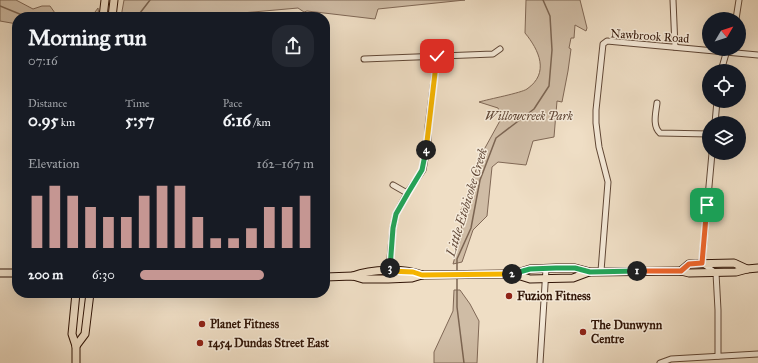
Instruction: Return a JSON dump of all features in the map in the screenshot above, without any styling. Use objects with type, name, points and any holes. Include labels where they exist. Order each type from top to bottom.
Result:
[{"type":"main road","points":[[104,12],[105,0]]},
{"type":"main road","points":[[113,12],[114,0]]},
{"type":"main road","points":[[681,271],[689,264],[702,263],[734,263],[747,269]]},
{"type":"main road","points":[[330,276],[353,276],[363,279],[388,279],[412,278],[422,275],[514,274],[530,269],[546,268],[575,268],[590,272]]},
{"type":"main road","points":[[514,274],[530,279],[573,278],[590,272],[601,271],[681,271],[716,275],[758,268]]},
{"type":"main road","points":[[353,276],[362,272],[389,271],[413,272],[422,275]]},
{"type":"main road","points":[[0,273],[12,273]]},
{"type":"main road","points":[[76,298],[72,334],[76,346],[76,363]]},
{"type":"main road","points":[[76,346],[85,334],[90,298]]},
{"type":"street","points":[[673,0],[675,47]]},
{"type":"street","points":[[737,12],[739,0]]},
{"type":"street","name":"Nawbrook Road","points":[[601,271],[608,182],[599,147],[596,116],[603,44],[607,41],[702,49]]},
{"type":"street","points":[[364,59],[493,54],[500,49]]},
{"type":"street","name":"Nawbrook Road","points":[[746,53],[758,55]]},
{"type":"street","points":[[388,279],[396,214],[422,170],[428,142],[428,127],[437,56]]},
{"type":"street","points":[[657,103],[655,126],[660,133],[702,134]]},
{"type":"street","points":[[711,160],[702,263],[716,275],[718,356]]},
{"type":"street","points":[[393,185],[408,193]]},
{"type":"street","points":[[540,363],[546,268]]},
{"type":"street","points":[[660,363],[671,359],[758,354]]},
{"type":"green space","points":[[0,0],[16,0],[33,9],[42,6],[50,6],[54,12],[12,12],[12,23],[0,21]]},
{"type":"green space","points":[[124,0],[465,0],[378,9],[375,19],[330,14],[330,12],[304,12],[298,8],[253,12],[122,12]]},
{"type":"green space","name":"Willowcreek Park","points":[[526,0],[580,0],[587,28],[586,31],[575,25],[574,38],[571,38],[568,71],[562,102],[557,101],[554,137],[533,141],[526,165],[498,162],[492,167],[487,216],[473,230],[462,262],[453,264],[462,233],[460,211],[466,202],[480,157],[502,117],[498,108],[479,102],[524,91],[534,83],[540,69],[538,54],[525,33]]},
{"type":"green space","points":[[454,290],[460,290],[470,304],[479,321],[477,363],[434,363],[434,352],[453,311]]},
{"type":"waterway","name":"Little Etobicoke Creek","points":[[141,12],[150,0]]},
{"type":"waterway","name":"Little Etobicoke Creek","points":[[457,272],[457,259],[471,228],[480,180],[496,138],[534,109],[549,86],[552,50],[550,16],[543,0]]},
{"type":"waterway","name":"Little Etobicoke Creek","points":[[0,6],[15,12]]},
{"type":"waterway","name":"Little Etobicoke Creek","points":[[457,276],[457,307],[464,363]]},
{"type":"place","name":"Fuzion Fitness","points":[[509,296]]},
{"type":"place","name":"Planet Fitness","points":[[202,324]]},
{"type":"place","name":"The Dunwynn Centre","points":[[583,332]]},
{"type":"place","name":"1454 Dundas Street East","points":[[200,343]]},
{"type":"route","points":[[437,56],[428,127],[428,142],[422,170],[396,214],[393,228],[389,271],[413,272],[422,275],[446,275],[514,274],[530,269],[556,268],[575,268],[590,272],[681,271],[689,264],[702,263],[707,205]]}]
